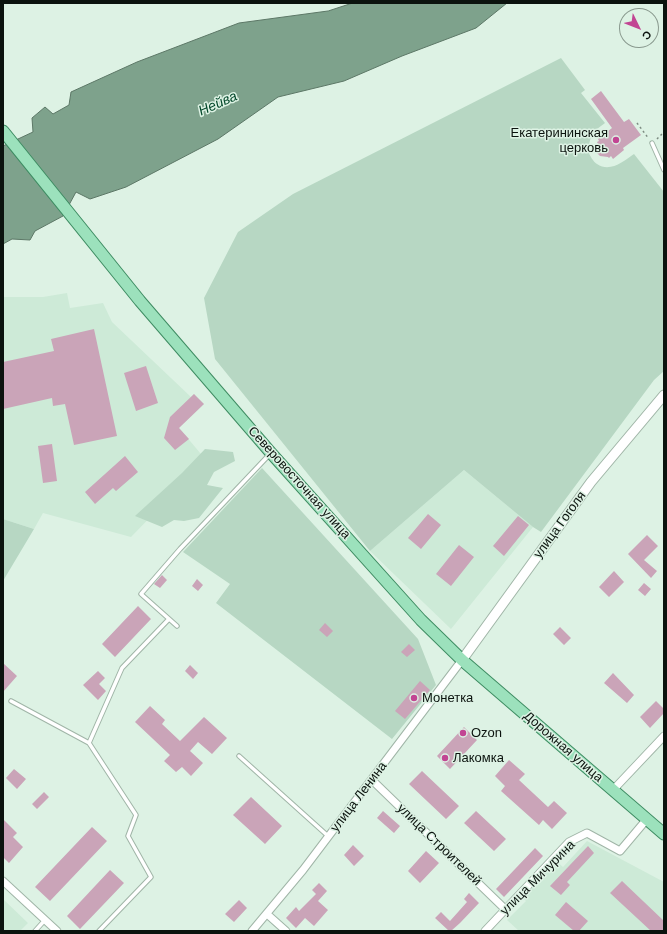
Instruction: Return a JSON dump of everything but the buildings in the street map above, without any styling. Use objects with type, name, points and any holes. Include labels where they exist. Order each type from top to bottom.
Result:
[{"type":"main road","name":"Северовосточная улица","points":[[3,131],[140,301],[271,452],[421,620],[462,660]]},
{"type":"main road","name":"Дорожная улица","points":[[462,660],[664,834]]},
{"type":"street","name":"улица Гоголя","points":[[462,660],[591,482],[664,395]]},
{"type":"street","name":"улица Ленина","points":[[252,931],[329,836],[462,660]]},
{"type":"street","points":[[613,790],[664,736]]},
{"type":"street","name":"улица Строителей","points":[[372,780],[506,910]]},
{"type":"street","name":"улица Мичурина","points":[[485,931],[569,842],[587,832],[620,851],[647,819]]},
{"type":"street","points":[[3,881],[57,931]]},
{"type":"street","points":[[267,914],[286,931]]},
{"type":"lane","points":[[652,143],[664,170]]},
{"type":"lane","points":[[177,626],[141,594],[180,549],[271,452]]},
{"type":"lane","points":[[88,743],[122,668],[169,618]]},
{"type":"lane","points":[[11,701],[88,743],[136,816],[128,836],[150,877],[99,931]]},
{"type":"lane","points":[[239,756],[329,836]]},
{"type":"lane","points":[[35,931],[45,920]]},
{"type":"path","points":[[638,123],[652,143],[664,132]]},
{"type":"shaded area","points":[[561,58],[585,90],[581,93],[605,123],[594,132],[591,138],[588,152],[593,160],[602,166],[612,167],[634,154],[664,192],[664,371],[654,380],[541,532],[464,470],[370,551],[215,359],[204,298],[238,232],[293,194]]},
{"type":"shaded area","points":[[67,293],[70,308],[103,303],[112,322],[191,397],[194,394],[204,404],[184,423],[175,423],[206,460],[131,537],[43,513],[34,529],[3,519],[3,297],[43,297]]},
{"type":"shaded area","points":[[205,449],[233,452],[235,461],[214,472],[207,485],[223,488],[199,518],[184,521],[174,520],[162,527],[135,516],[182,473]]},
{"type":"shaded area","points":[[262,468],[418,639],[436,685],[392,739],[216,603],[230,584],[183,552]]},
{"type":"shaded area","points":[[464,470],[533,527],[451,629],[370,551]]},
{"type":"shaded area","points":[[3,519],[34,529],[3,581]]},
{"type":"shaded area","points":[[587,841],[664,882],[664,931],[519,931],[507,920],[526,901],[521,896],[555,860],[563,867]]},
{"type":"shaded area","points":[[3,899],[28,923],[20,931],[3,931]]},
{"type":"water","name":"Нейва","points":[[353,3],[507,3],[476,28],[402,56],[344,81],[278,97],[218,139],[126,187],[90,199],[76,192],[63,216],[35,231],[30,240],[12,239],[3,244],[3,146],[33,132],[32,118],[45,107],[53,114],[69,105],[71,92],[137,62],[239,23],[328,11]]},
{"type":"place","name":"Екатерининская церковь","points":[[616,140]]},
{"type":"place","name":"Монетка","points":[[414,698]]},
{"type":"place","name":"Ozon","points":[[463,733]]},
{"type":"place","name":"Лакомка","points":[[445,758]]}]
